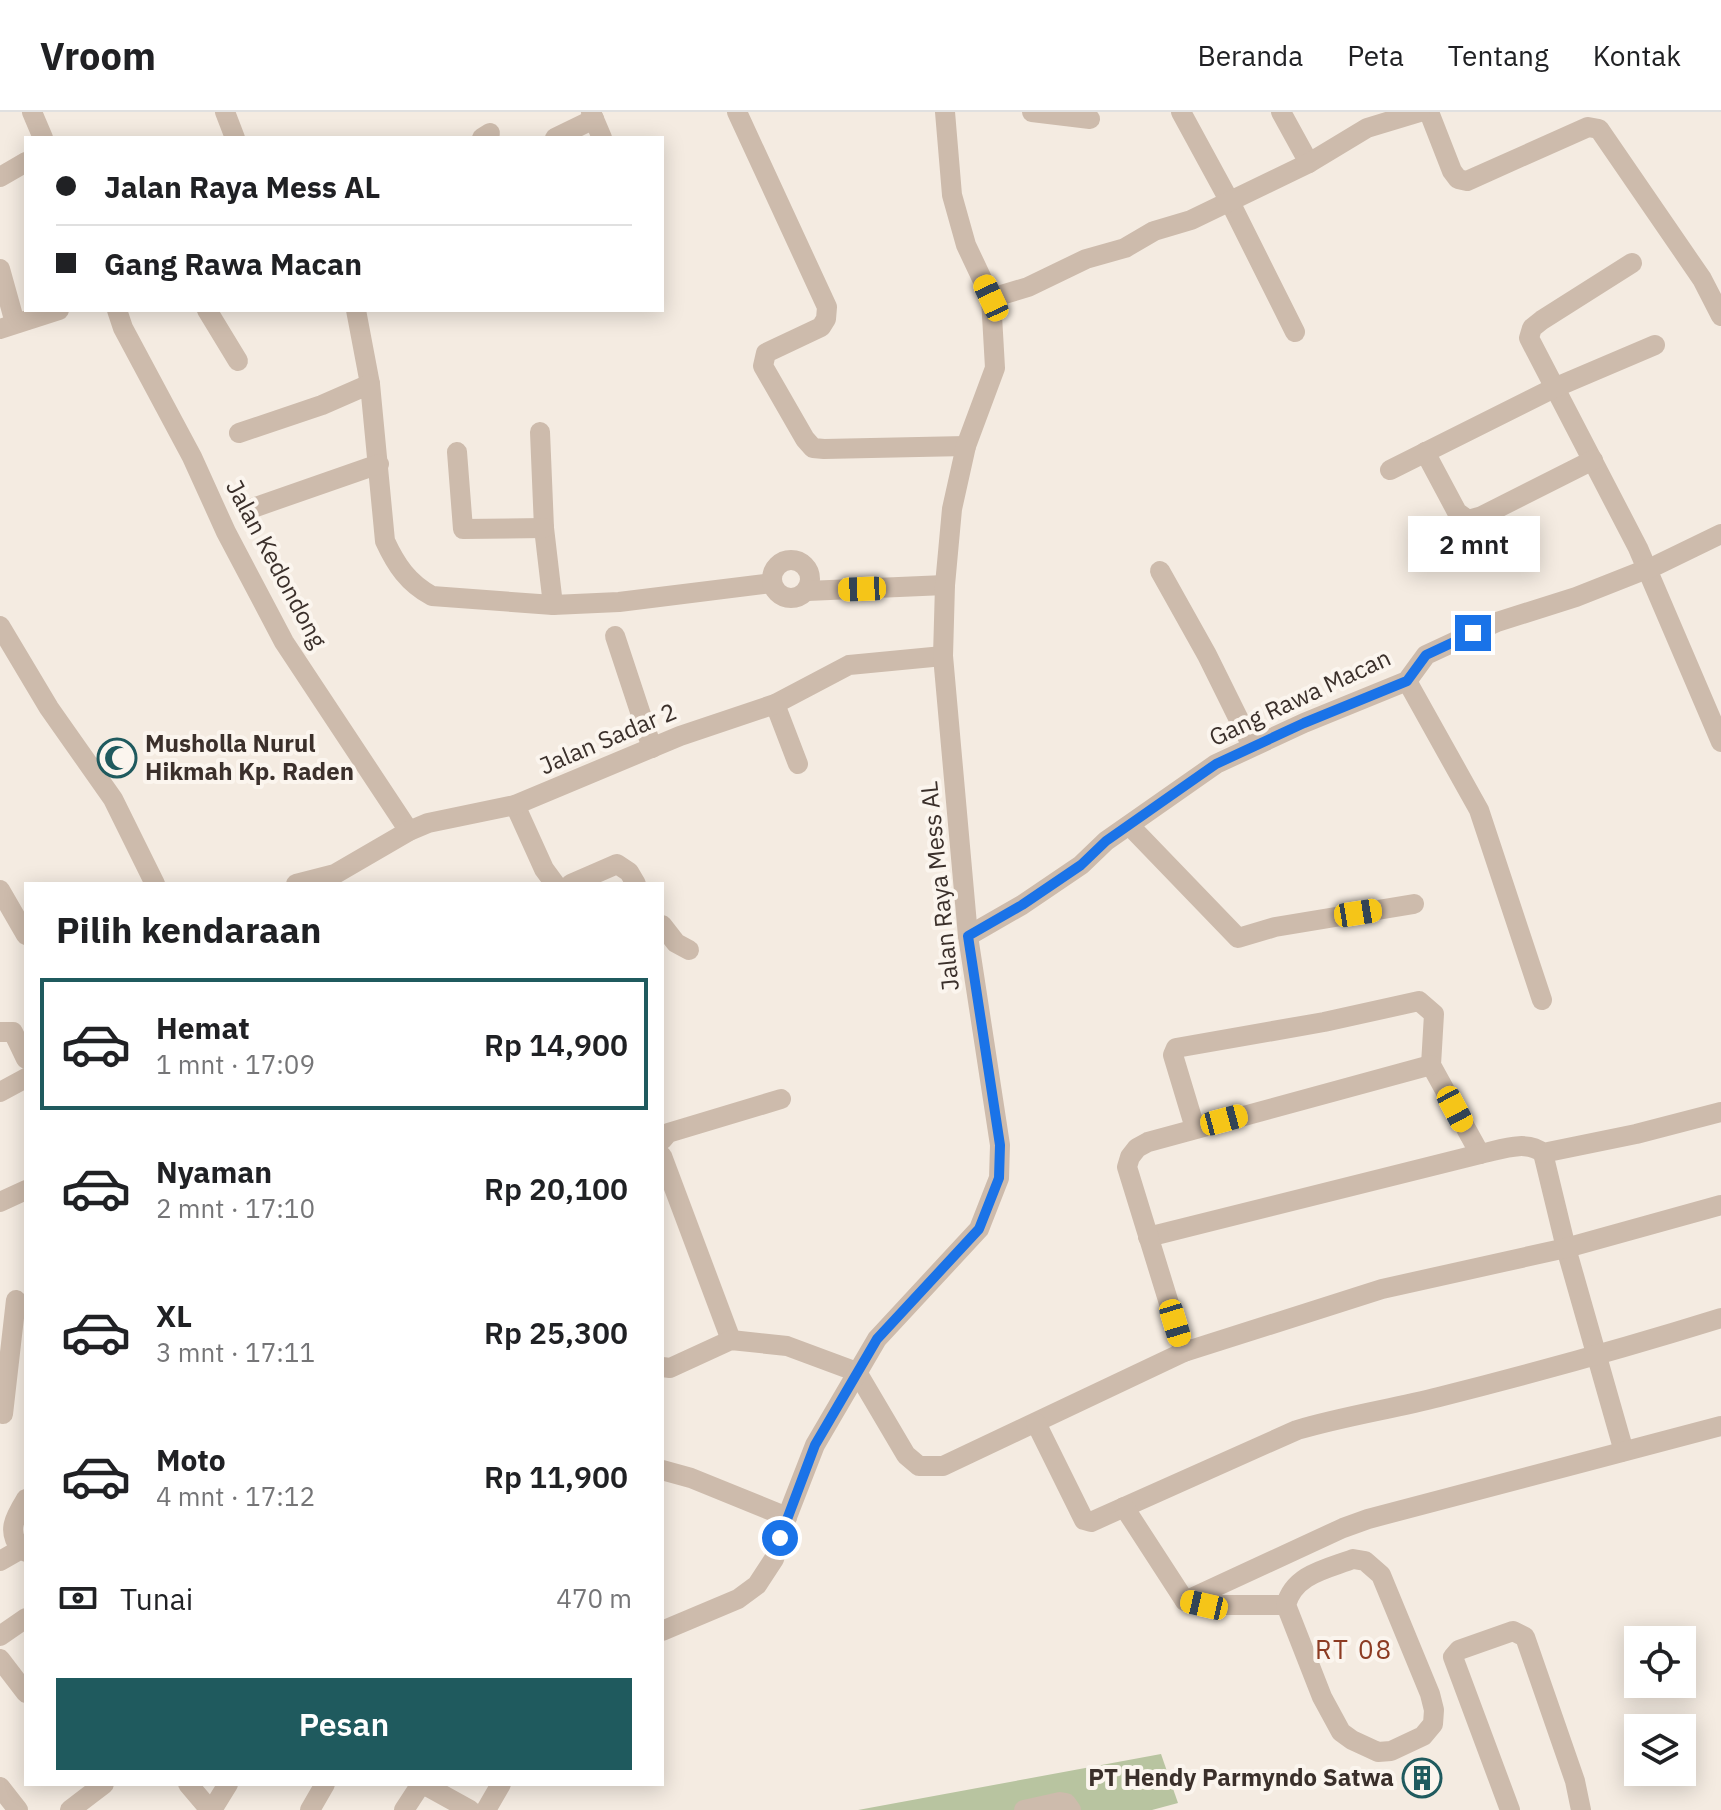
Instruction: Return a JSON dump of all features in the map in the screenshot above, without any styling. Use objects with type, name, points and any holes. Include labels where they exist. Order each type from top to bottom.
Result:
[{"type":"street","points":[[225,112],[234,136]]},
{"type":"street","points":[[737,112],[827,307],[826,319],[821,327],[766,353],[762,361],[805,439],[813,448],[966,446]]},
{"type":"street","name":"Jalan Raya Mess AL","points":[[664,1630],[738,1599],[757,1585],[774,1559],[815,1445],[857,1372],[877,1339],[979,1229],[999,1178],[1000,1145],[968,936],[943,656],[952,509],[966,446],[995,368],[991,298],[966,245],[952,195],[945,112]]},
{"type":"street","points":[[1032,112],[1090,119]]},
{"type":"street","points":[[1181,112],[1295,332]]},
{"type":"street","points":[[1281,112],[1309,163]]},
{"type":"street","points":[[991,298],[1028,287],[1086,259],[1125,248],[1154,231],[1191,220],[1309,163],[1367,128],[1420,112]]},
{"type":"street","points":[[1429,112],[1452,171],[1458,179],[1467,181],[1588,127],[1599,129],[1702,279],[1721,316]]},
{"type":"street","points":[[560,136],[596,123]]},
{"type":"street","points":[[0,177],[24,163]]},
{"type":"street","points":[[1632,263],[1542,320],[1529,332],[1529,338],[1647,569],[1721,742]]},
{"type":"street","points":[[0,269],[8,326],[53,312]]},
{"type":"street","name":"Jalan Kedondong","points":[[118,312],[123,328],[192,457],[226,532],[284,642],[409,831]]},
{"type":"street","points":[[208,312],[238,361]]},
{"type":"street","points":[[356,312],[370,384],[385,541],[394,562],[421,590],[432,596],[449,598],[553,605],[619,602],[772,583]]},
{"type":"street","points":[[1390,470],[1554,388],[1655,345]]},
{"type":"street","points":[[239,433],[322,405],[370,384]]},
{"type":"street","points":[[540,432],[544,528],[553,605]]},
{"type":"street","points":[[457,452],[463,529],[544,528]]},
{"type":"street","points":[[1425,452],[1457,512],[1468,520],[1482,516],[1593,460]]},
{"type":"street","points":[[247,510],[379,464]]},
{"type":"street","name":"Gang Rawa Macan","points":[[968,936],[1022,905],[1081,865],[1106,841],[1216,764],[1407,681],[1426,655],[1468,635],[1647,569],[1721,534]]},
{"type":"street","points":[[795,560],[807,569],[810,584],[807,591],[798,598],[787,599],[777,593],[772,583],[774,568],[780,563],[795,560]]},
{"type":"street","points":[[1160,571],[1207,655],[1252,746]]},
{"type":"street","points":[[807,591],[945,585]]},
{"type":"street","points":[[0,626],[49,708],[113,799],[154,882]]},
{"type":"street","points":[[615,636],[652,748]]},
{"type":"street","name":"Jalan Sadar 2","points":[[304,882],[335,874],[428,823],[515,805],[680,736],[775,704],[849,665],[943,656]]},
{"type":"street","points":[[1407,681],[1479,810],[1542,1000]]},
{"type":"street","points":[[775,704],[798,764]]},
{"type":"street","points":[[515,805],[544,869],[554,882]]},
{"type":"street","points":[[1130,826],[1238,938],[1275,927],[1414,904]]},
{"type":"street","points":[[576,882],[617,864],[629,872],[635,882]]},
{"type":"street","points":[[1,894],[24,932]]},
{"type":"street","points":[[664,928],[676,943],[689,950]]},
{"type":"street","points":[[1195,1128],[1173,1055],[1176,1048],[1324,1022],[1419,1001],[1434,1014],[1431,1065],[1480,1154]]},
{"type":"street","points":[[13,1031],[24,1055]]},
{"type":"street","points":[[1184,1352],[1127,1167],[1137,1148],[1195,1128],[1431,1065]]},
{"type":"street","points":[[0,1092],[24,1079]]},
{"type":"street","points":[[664,1138],[668,1133],[781,1099]]},
{"type":"street","points":[[1543,1153],[1721,1112]]},
{"type":"street","points":[[1148,1237],[1480,1154],[1535,1147],[1543,1153],[1595,1356],[1623,1448],[1621,1452]]},
{"type":"street","points":[[664,1170],[668,1197],[731,1340]]},
{"type":"street","points":[[0,1202],[24,1191]]},
{"type":"street","points":[[664,1367],[670,1368],[731,1340],[787,1346],[857,1372],[906,1455],[919,1466],[943,1466],[1184,1352],[1382,1289],[1566,1248],[1721,1205]]},
{"type":"street","points":[[3,1414],[14,1300]]},
{"type":"street","points":[[1036,1423],[1084,1520],[1091,1522],[1297,1430],[1332,1419],[1384,1411],[1595,1356],[1721,1318]]},
{"type":"street","points":[[1185,1601],[1343,1528],[1721,1426]]},
{"type":"street","points":[[664,1471],[691,1478],[787,1517]]},
{"type":"street","points":[[0,1561],[23,1550],[11,1534],[24,1502]]},
{"type":"street","points":[[1124,1507],[1185,1601],[1204,1605],[1286,1605]]},
{"type":"street","points":[[1353,1559],[1365,1561],[1374,1567],[1381,1575],[1430,1694],[1433,1724],[1423,1736],[1391,1751],[1378,1752],[1341,1732],[1322,1697],[1286,1605],[1291,1591],[1305,1578],[1353,1559]]},
{"type":"street","points":[[0,1636],[24,1619]]},
{"type":"street","points":[[1510,1810],[1453,1657],[1459,1650],[1513,1631],[1525,1637],[1575,1781],[1581,1810]]},
{"type":"street","points":[[0,1659],[24,1690]]},
{"type":"street","points":[[190,1786],[211,1810],[227,1786]]},
{"type":"street","points":[[310,1810],[324,1786]]},
{"type":"street","points":[[404,1810],[421,1786]]},
{"type":"street","points":[[426,1786],[470,1810]]},
{"type":"street","points":[[486,1810],[500,1786]]},
{"type":"street","points":[[0,1787],[18,1810]]},
{"type":"street","points":[[70,1810],[99,1792]]},
{"type":"street","points":[[1024,1810],[1060,1802],[1066,1803],[1071,1810]]},
{"type":"green space","points":[[1161,1754],[1178,1803],[1152,1810],[858,1810]]},
{"type":"place","name":"Musholla Nurul Hikmah Kp. Raden","points":[[117,758]]},
{"type":"place","name":"PT Hendy Parmyndo Satwa","points":[[1422,1778]]},
{"type":"district","name":"RT 08","points":[[1354,1650]]},
{"type":"route","points":[[780,1538],[815,1445],[877,1339],[979,1229],[999,1178],[1000,1145],[968,936],[1022,905],[1081,865],[1106,841],[1216,764],[1304,723],[1407,681],[1426,655],[1473,633]]}]
